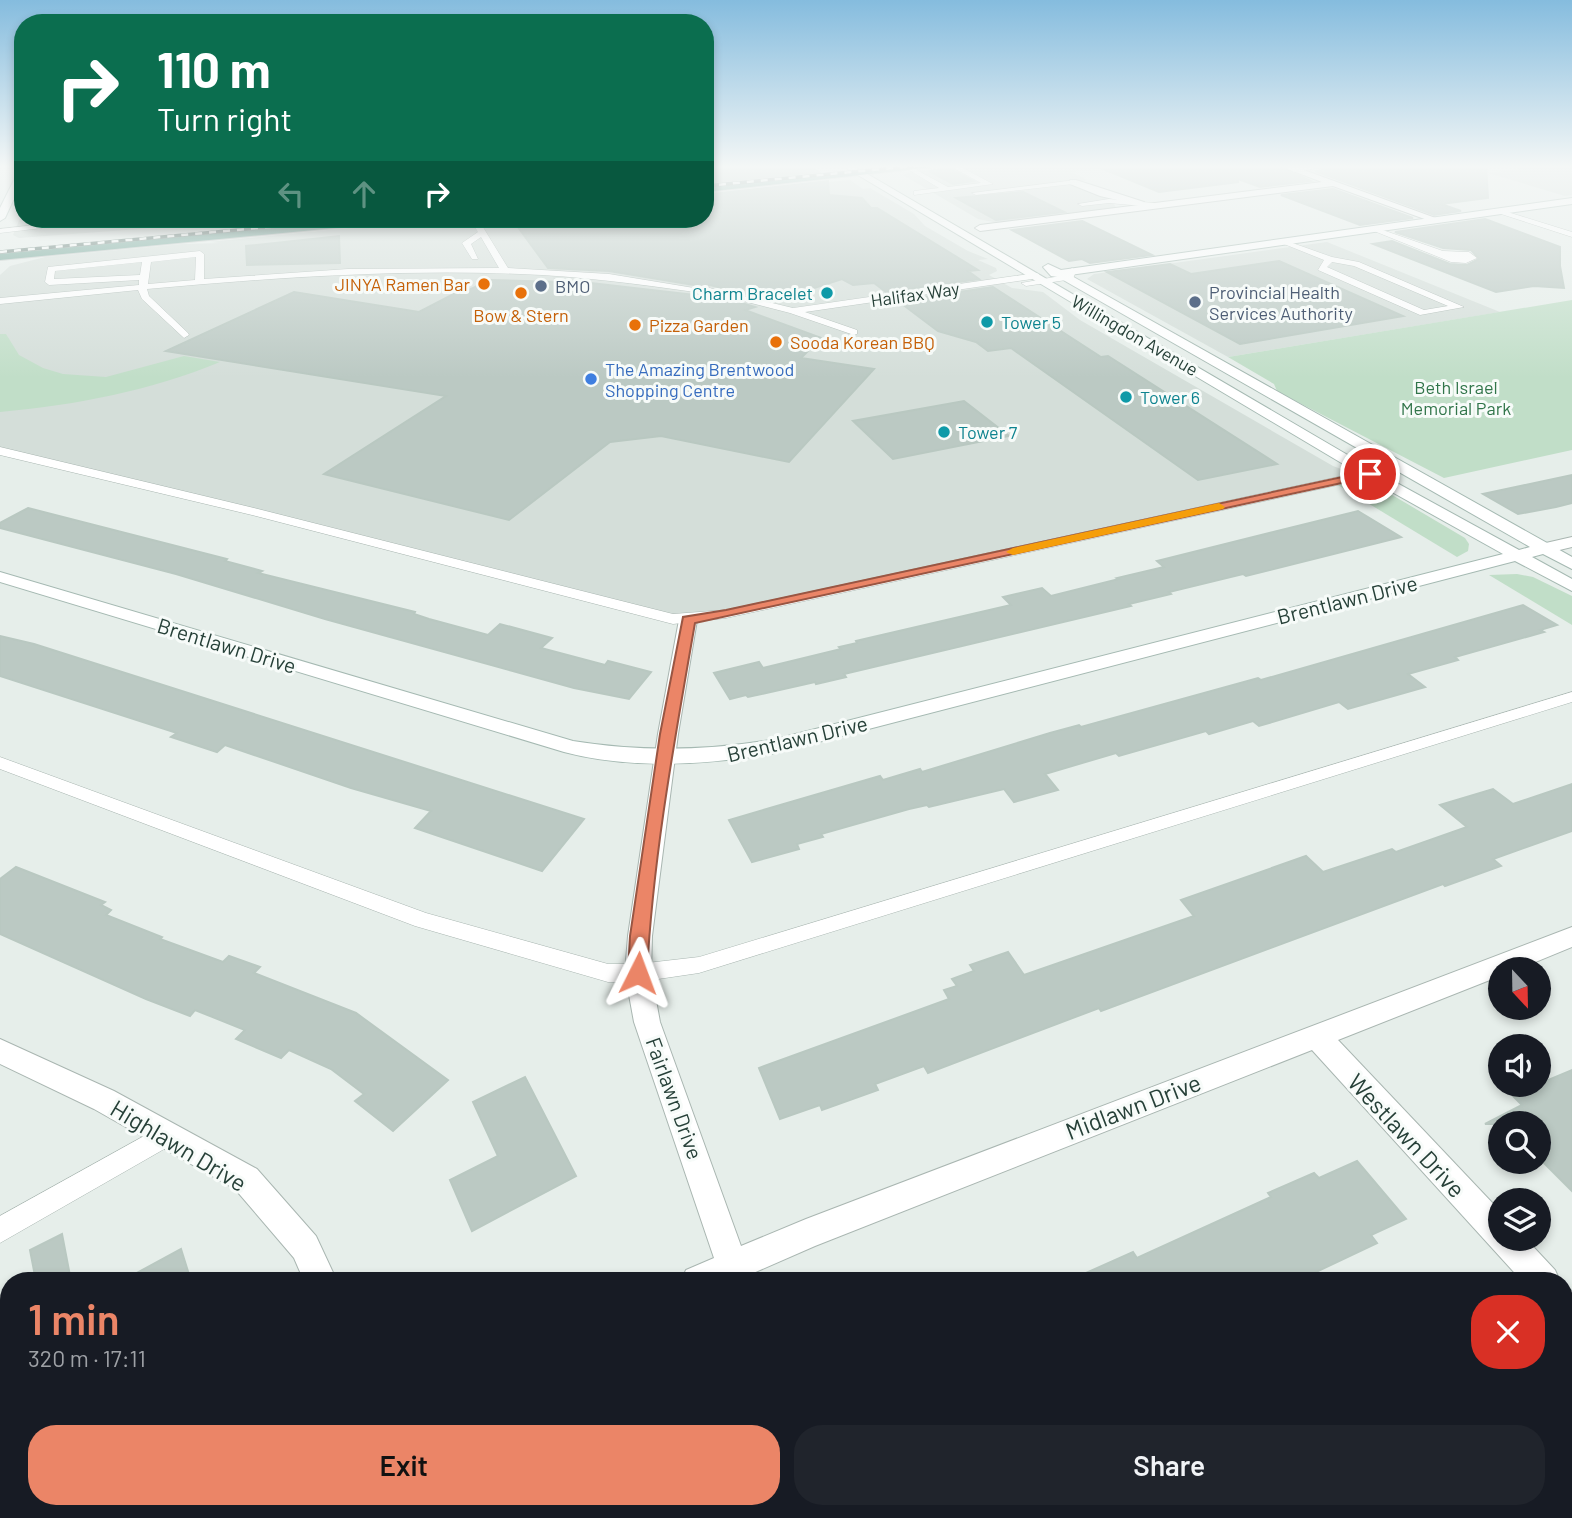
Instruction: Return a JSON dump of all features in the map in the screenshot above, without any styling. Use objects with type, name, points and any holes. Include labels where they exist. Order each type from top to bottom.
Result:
[{"type":"main road","points":[[48,241],[104,236]]},
{"type":"main road","points":[[0,257],[224,236]]},
{"type":"main road","points":[[0,267],[46,253]]},
{"type":"street","name":"Willingdon Avenue","points":[[966,236],[1370,474],[1572,586]]},
{"type":"street","points":[[1040,279],[1330,236]]},
{"type":"street","name":"Willingdon Avenue","points":[[1041,263],[1066,274],[1572,564]]},
{"type":"street","name":"Brentlawn Drive","points":[[0,577],[571,747],[634,758],[665,758],[728,754],[776,746],[1572,542]]},
{"type":"street","name":"Fairlawn Drive","points":[[688,620],[665,758],[640,936],[638,973],[647,1022],[735,1272]]},
{"type":"street","name":"Midlawn Drive","points":[[737,1272],[1316,1035],[1572,937]]},
{"type":"street","name":"Westlawn Drive","points":[[1316,1035],[1488,1221]]},
{"type":"street","name":"Highlawn Drive","points":[[0,1051],[104,1100],[164,1136],[246,1179],[305,1247],[317,1272]]},
{"type":"street","points":[[1516,1251],[1536,1272]]},
{"type":"lane","points":[[475,257],[466,243],[477,236]]},
{"type":"lane","points":[[484,236],[504,269]]},
{"type":"lane","points":[[1395,236],[1443,254]]},
{"type":"lane","points":[[1287,242],[1330,259],[1356,264],[1459,307],[1423,313],[1321,268],[1330,259]]},
{"type":"lane","points":[[199,283],[200,254],[51,269],[49,282],[199,283],[370,271],[504,269],[616,276],[695,289]]},
{"type":"lane","points":[[147,260],[145,297],[184,335]]},
{"type":"lane","name":"Halifax Way","points":[[793,311],[1040,279]]},
{"type":"lane","points":[[892,307],[943,300],[956,293],[1040,279]]},
{"type":"lane","points":[[0,301],[144,282]]},
{"type":"lane","points":[[874,290],[936,282],[970,286]]},
{"type":"lane","points":[[709,291],[793,311],[854,332]]},
{"type":"lane","points":[[0,451],[254,512],[673,619],[688,620],[739,612],[1370,474]]},
{"type":"lane","points":[[0,763],[422,920],[608,973],[638,973],[699,965],[1572,697]]},
{"type":"lane","points":[[0,1230],[164,1136]]},
{"type":"shaded area","points":[[15,236],[48,236],[19,238]]},
{"type":"shaded area","name":"The Amazing Brentwood Shopping Centre","points":[[270,236],[942,236],[988,259],[978,260],[996,268],[997,271],[989,275],[1012,288],[1043,292],[1080,320],[1333,466],[1360,476],[726,614],[681,616],[0,451],[0,275],[10,266],[45,257],[220,243],[209,242]]},
{"type":"shaded area","points":[[1327,242],[1500,312],[1228,357],[1087,279],[1094,274]]},
{"type":"green space","name":"Beth Israel Memorial Park","points":[[1572,300],[1572,450],[1444,478],[1277,391],[1274,384],[1228,357]]},
{"type":"green space","points":[[0,334],[6,334],[19,355],[43,368],[63,374],[106,377],[184,356],[220,362],[140,389],[57,405],[0,412]]},
{"type":"green space","points":[[1360,476],[1465,538],[1469,544],[1468,551],[1457,557],[1333,482]]},
{"type":"green space","points":[[1517,574],[1533,577],[1572,596],[1572,625],[1489,575]]},
{"type":"building","points":[[339,236],[340,263],[247,265],[246,246]]},
{"type":"building","points":[[524,236],[922,236],[978,270],[968,271],[979,279],[886,292],[874,283],[853,285],[842,279],[774,301],[710,285],[702,289],[700,286],[609,271],[548,268]]},
{"type":"building","points":[[1023,236],[1113,236],[1152,255],[1090,263],[1082,259],[1069,261]]},
{"type":"building","points":[[1407,236],[1530,236],[1560,247],[1564,288],[1534,286],[1496,292],[1373,244],[1392,241],[1450,264],[1467,265],[1479,259],[1471,250],[1443,248]]},
{"type":"building","points":[[1279,261],[1403,316],[1240,344],[1107,272],[1170,264],[1191,274]]},
{"type":"building","points":[[556,279],[695,295],[702,291],[755,307],[745,310],[821,338],[801,358],[874,369],[789,462],[661,436],[610,442],[509,520],[324,474],[446,396],[166,351],[294,292],[419,312],[467,287],[469,290],[490,280],[559,282]]},
{"type":"building","points":[[993,287],[1101,357],[1108,356],[1277,464],[1198,480],[1011,348],[988,351],[976,342],[938,331],[898,301]]},
{"type":"building","name":"Tower 7","points":[[964,401],[1009,436],[893,459],[853,421]]},
{"type":"building","points":[[1572,475],[1572,503],[1556,507],[1518,514],[1483,494]]},
{"type":"building","points":[[28,508],[227,559],[225,561],[262,571],[258,573],[415,612],[414,614],[429,619],[488,635],[500,624],[552,638],[541,648],[605,665],[608,661],[651,672],[629,699],[574,688],[325,619],[176,574],[0,528],[0,523]]},
{"type":"building","points":[[1358,511],[1401,537],[1246,576],[1243,574],[1169,592],[1171,594],[1129,604],[1131,606],[844,674],[846,677],[816,684],[815,682],[730,699],[714,673],[759,662],[763,668],[841,649],[839,647],[857,643],[856,641],[1011,605],[1003,597],[1042,588],[1051,596],[1164,567],[1157,561]]},
{"type":"building","points":[[1523,605],[1557,625],[1540,630],[1544,632],[1455,657],[1458,660],[1408,674],[1425,687],[1348,709],[1339,702],[1259,726],[1253,721],[1209,734],[1206,731],[1119,756],[1116,753],[1045,774],[1058,790],[1014,802],[1004,789],[929,807],[927,805],[909,809],[821,834],[823,837],[797,844],[799,849],[752,862],[729,820],[880,776],[883,780],[920,769],[922,772],[1050,733],[1079,725],[1081,727],[1258,678],[1261,680]]},
{"type":"building","points":[[0,636],[34,644],[584,819],[542,871],[415,828],[431,811],[351,788],[225,745],[217,752],[171,737],[177,733],[0,676]]},
{"type":"building","points":[[1572,784],[1572,831],[1493,859],[1501,866],[1445,886],[1443,884],[1101,1011],[1099,1008],[928,1073],[924,1066],[875,1084],[878,1090],[822,1110],[820,1105],[780,1119],[759,1068],[949,999],[944,990],[957,986],[952,979],[974,971],[970,965],[1008,952],[1024,975],[1194,916],[1181,900],[1306,856],[1323,872],[1392,849],[1396,852],[1467,827],[1440,805],[1493,789],[1513,804]]},
{"type":"building","points":[[16,867],[105,902],[101,905],[111,910],[106,915],[162,937],[160,939],[223,962],[229,956],[260,967],[254,973],[356,1013],[448,1080],[393,1131],[355,1101],[364,1094],[331,1069],[289,1050],[281,1058],[236,1039],[245,1030],[195,1010],[190,1016],[146,999],[0,934],[0,879]]},
{"type":"building","points":[[1572,1070],[1572,1191],[1551,1170],[1551,1111],[1510,1111],[1522,1105],[1514,1097],[1551,1097],[1551,1079]]},
{"type":"building","points":[[525,1077],[576,1176],[472,1231],[450,1180],[498,1156],[473,1102]]},
{"type":"building","points":[[1357,1161],[1406,1219],[1371,1235],[1377,1243],[1316,1272],[1088,1272],[1133,1252],[1137,1258],[1271,1197],[1268,1193],[1314,1173],[1319,1178]]},
{"type":"building","points":[[62,1234],[69,1272],[34,1272],[30,1250]]},
{"type":"building","points":[[181,1249],[188,1272],[139,1272]]},
{"type":"railway","points":[[0,252],[173,236]]},
{"type":"slow traffic","points":[[1013,552],[1219,507]]},
{"type":"place","name":"JINYA Ramen Bar","points":[[484,284]]},
{"type":"place","name":"BMO","points":[[541,286]]},
{"type":"place","name":"Bow & Stern","points":[[521,293]]},
{"type":"place","name":"Charm Bracelet","points":[[827,293]]},
{"type":"place","name":"Provincial Health Services Authority","points":[[1195,302]]},
{"type":"place","name":"Tower 5","points":[[987,322]]},
{"type":"place","name":"Pizza Garden","points":[[635,325]]},
{"type":"place","name":"Sooda Korean BBQ","points":[[776,342]]},
{"type":"place","name":"The Amazing Brentwood Shopping Centre","points":[[591,379]]},
{"type":"place","name":"Tower 6","points":[[1126,397]]},
{"type":"place","name":"Tower 7","points":[[944,432]]},
{"type":"route","points":[[638,973],[640,936],[660,789],[688,620],[1370,474]]}]
